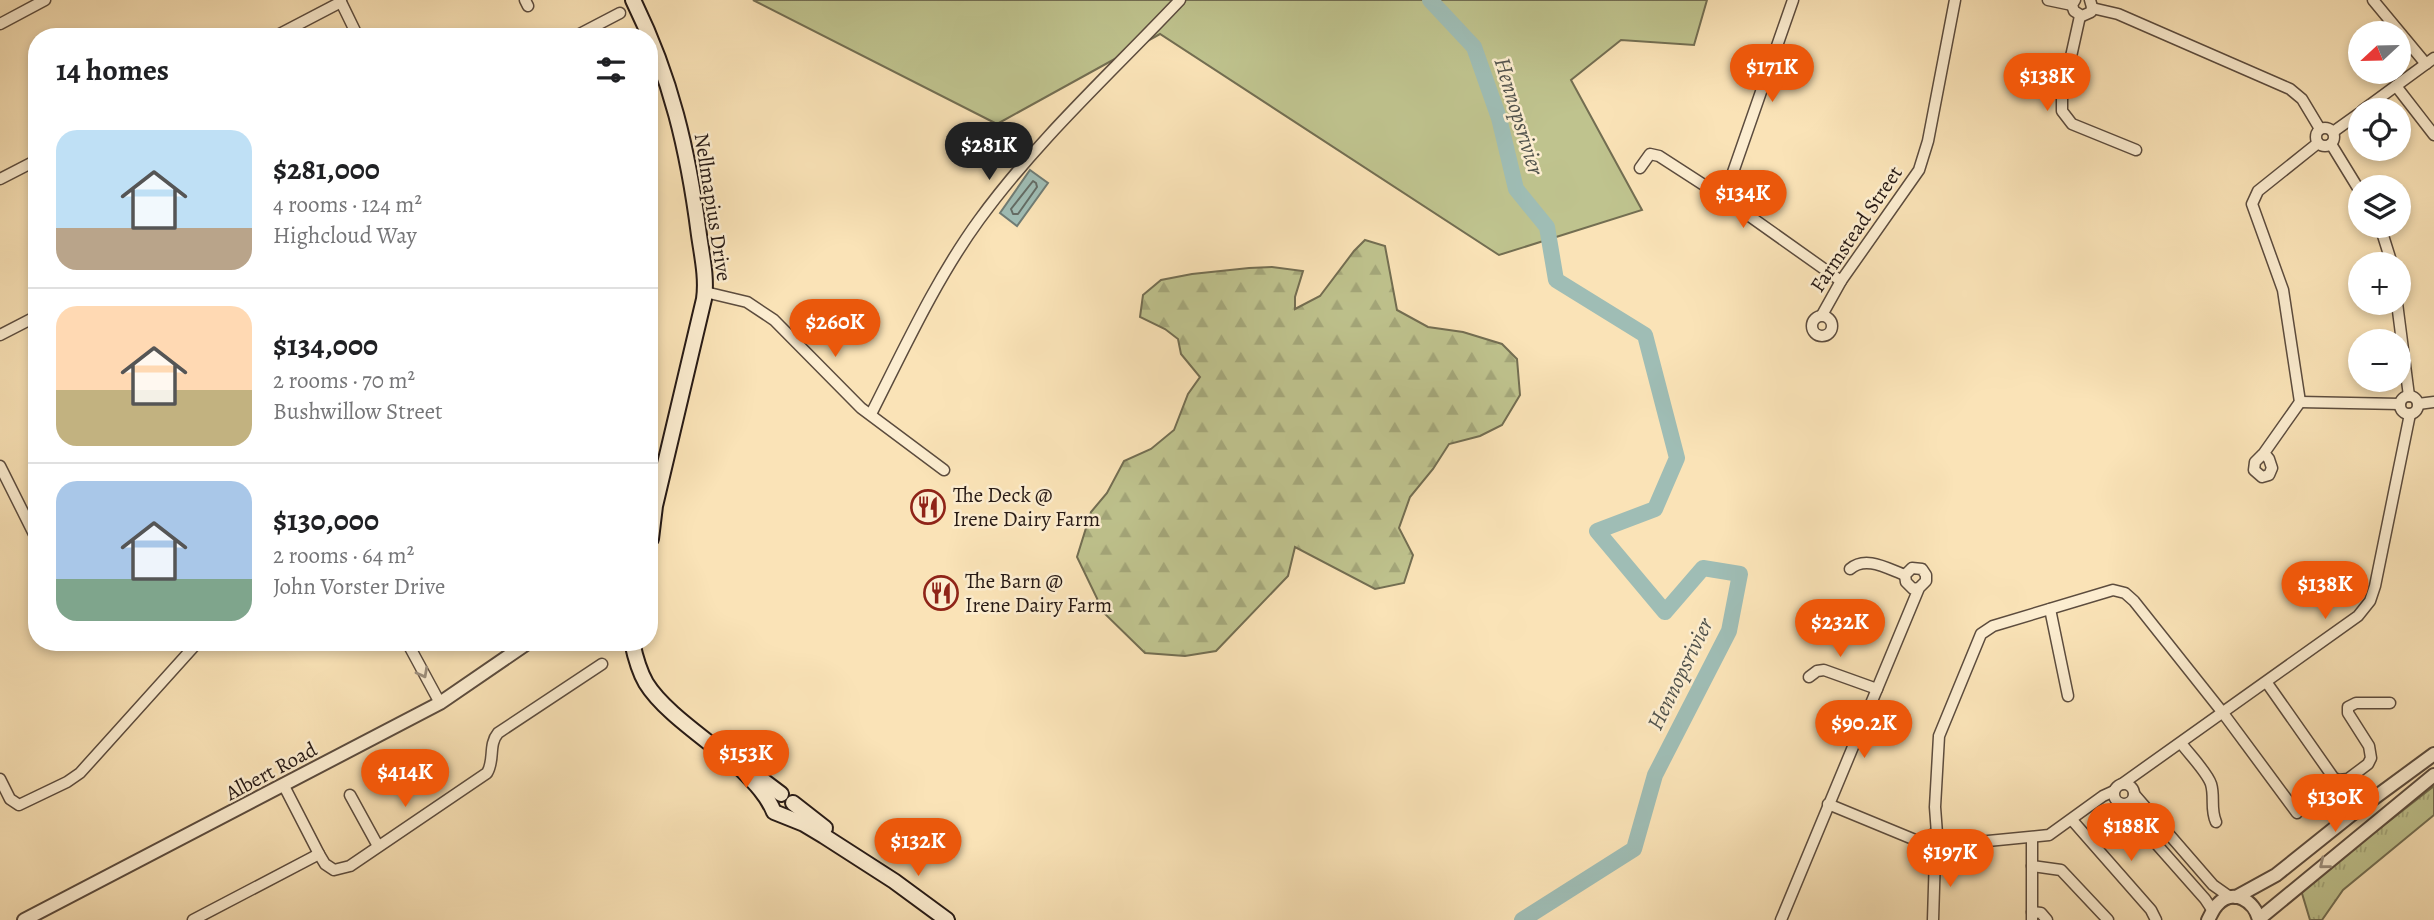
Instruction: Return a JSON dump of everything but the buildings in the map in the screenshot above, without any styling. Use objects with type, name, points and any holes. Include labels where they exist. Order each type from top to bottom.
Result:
[{"type":"main road","name":"Nellmapius Drive","points":[[633,0],[646,28]]},
{"type":"main road","name":"Nellmapius Drive","points":[[658,56],[672,96],[694,197],[705,292],[658,486]]},
{"type":"main road","points":[[634,651],[639,669],[650,689],[671,710],[783,804],[852,847],[869,864],[947,920]]},
{"type":"street","points":[[0,24],[45,0]]},
{"type":"street","points":[[871,414],[942,280],[978,222],[1011,178],[1070,112],[1180,0]]},
{"type":"street","points":[[1724,198],[1793,0]]},
{"type":"street","name":"Farmstead Street","points":[[1822,315],[1841,281],[1919,170],[1928,141],[1955,0]]},
{"type":"street","points":[[2048,0],[2074,2],[2074,11],[2080,16],[2087,15],[2091,4],[2290,89],[2302,99],[2320,129]]},
{"type":"street","points":[[2373,0],[2430,61],[2380,98]]},
{"type":"street","points":[[290,28],[340,1],[354,28]]},
{"type":"street","points":[[592,28],[620,13]]},
{"type":"street","points":[[2080,16],[2062,97],[2062,111],[2073,124],[2136,150]]},
{"type":"street","points":[[2396,86],[2433,132]]},
{"type":"street","points":[[2333,132],[2348,121]]},
{"type":"street","points":[[2327,128],[2333,132],[2335,139],[2331,144],[2324,146],[2318,143],[2316,137],[2320,129],[2327,128]]},
{"type":"street","points":[[2264,453],[2300,402],[2283,290],[2253,210],[2253,197],[2318,143]]},
{"type":"street","points":[[2331,144],[2350,175]]},
{"type":"street","points":[[1640,168],[1650,154],[1658,156],[1724,198],[1841,281]]},
{"type":"street","points":[[0,179],[28,165]]},
{"type":"street","points":[[705,292],[747,302],[774,320],[861,408],[944,470]]},
{"type":"street","points":[[2399,315],[2409,396]]},
{"type":"street","points":[[0,335],[28,321]]},
{"type":"street","points":[[1947,845],[2049,835],[2088,808],[2124,794],[2147,766],[2358,616],[2370,601],[2375,586],[2410,414],[2416,410],[2418,404],[2415,398],[2409,396],[2403,398],[2400,404]]},
{"type":"street","points":[[2300,402],[2400,404]]},
{"type":"street","points":[[2418,404],[2434,402]]},
{"type":"street","points":[[2400,404],[2404,412],[2410,414]]},
{"type":"street","points":[[0,466],[28,522]]},
{"type":"street","points":[[1850,569],[1865,562],[1905,575]]},
{"type":"street","points":[[1780,920],[1919,589],[1925,584],[1926,578],[1922,569],[1912,568],[1905,575]]},
{"type":"street","points":[[1905,575],[1907,585],[1919,589]]},
{"type":"street","points":[[1937,834],[1939,736],[1978,639],[1988,628],[2113,590],[2125,593],[2134,601],[2223,713],[2297,813]]},
{"type":"street","points":[[2050,609],[2068,696]]},
{"type":"street","points":[[0,779],[10,799],[19,805],[75,777],[190,651]]},
{"type":"street","points":[[412,651],[440,703]]},
{"type":"street","name":"Albert Road","points":[[24,920],[440,703],[516,651]]},
{"type":"street","points":[[284,786],[319,854],[329,867],[340,870],[350,866],[486,772],[492,762],[492,741],[498,733],[602,664]]},
{"type":"street","points":[[1809,677],[1824,670],[1877,689]]},
{"type":"street","points":[[2267,683],[2333,777],[2338,780],[2348,779],[2368,764],[2371,758],[2369,746],[2348,713],[2348,707],[2356,704],[2390,703]]},
{"type":"street","points":[[2181,743],[2212,787],[2211,812],[2216,822]]},
{"type":"street","points":[[2211,916],[2217,905],[2276,876],[2351,815],[2434,754]]},
{"type":"street","points":[[2124,794],[2171,836],[2213,885],[2233,897],[2252,903],[2259,920],[2434,775]]},
{"type":"street","points":[[2124,794],[2158,848],[2205,899],[2211,916]]},
{"type":"street","points":[[350,795],[378,846]]},
{"type":"street","points":[[1828,804],[1925,844],[1928,852],[1935,855],[1943,853],[1947,845],[1945,839],[1937,834],[1929,836],[1925,844]]},
{"type":"street","points":[[2072,820],[2151,910],[2156,920]]},
{"type":"street","points":[[2158,848],[2171,836]]},
{"type":"street","points":[[2032,838],[2032,916],[2041,913],[2048,920]]},
{"type":"street","points":[[193,920],[319,854]]},
{"type":"street","points":[[1934,920],[1935,855]]},
{"type":"street","points":[[2032,866],[2061,870],[2108,920]]},
{"type":"green space","points":[[753,0],[1707,0],[1694,45],[1621,40],[1571,80],[1642,210],[1499,255],[1160,34],[997,124]]},
{"type":"green space","points":[[1365,240],[1385,246],[1397,310],[1428,327],[1463,332],[1502,344],[1517,359],[1520,395],[1502,425],[1480,436],[1449,444],[1410,497],[1399,528],[1413,555],[1404,583],[1375,589],[1295,547],[1288,576],[1216,651],[1185,656],[1145,653],[1104,613],[1077,557],[1091,512],[1107,493],[1124,461],[1151,449],[1174,430],[1188,394],[1200,377],[1181,354],[1178,339],[1165,329],[1140,317],[1143,295],[1161,280],[1192,274],[1272,267],[1303,271],[1295,297],[1295,309],[1320,296]]},
{"type":"green space","points":[[2434,786],[2434,815],[2343,890],[2322,920],[2310,920],[2301,890]]},
{"type":"water","points":[[1030,170],[1048,183],[1017,226],[1000,213]]},
{"type":"waterway","name":"Hennopsrivier","points":[[1430,0],[1474,47],[1499,118],[1516,189],[1547,227],[1556,280],[1645,335],[1677,458],[1655,509],[1597,531],[1665,612],[1703,568],[1740,574],[1729,631],[1655,775],[1634,849],[1522,920]]},
{"type":"place","name":"The Deck @ Irene Dairy Farm","points":[[928,507]]},
{"type":"place","name":"The Barn @ Irene Dairy Farm","points":[[941,593]]}]
